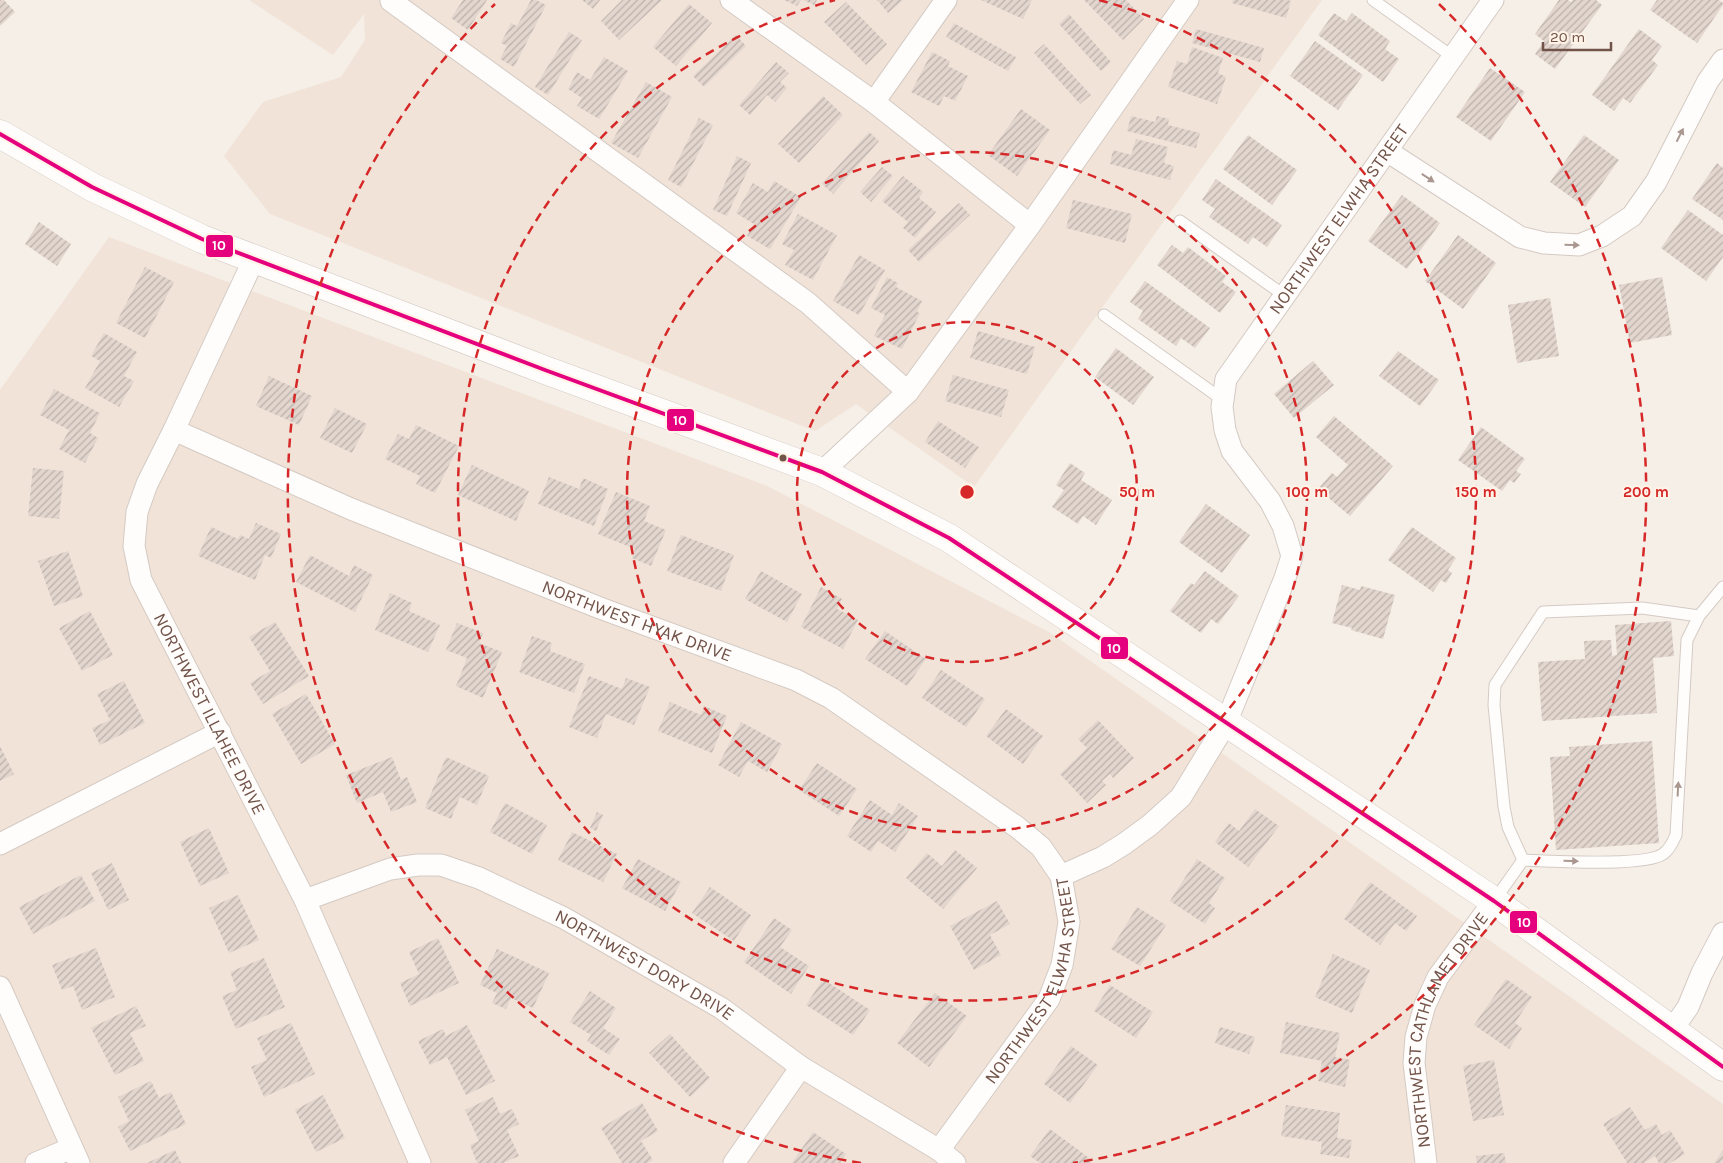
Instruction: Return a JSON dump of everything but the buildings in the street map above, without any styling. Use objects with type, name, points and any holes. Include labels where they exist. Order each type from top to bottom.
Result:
[{"type":"street","points":[[731,0],[874,102],[903,127],[1030,225]]},
{"type":"street","points":[[874,102],[946,0]]},
{"type":"street","points":[[822,472],[908,392],[1030,225],[1188,0]]},
{"type":"street","name":"NORTHWEST ELWHA STREET","points":[[947,1157],[1049,999],[1062,966],[1069,922],[1061,876],[1103,856],[1150,825],[1181,796],[1226,723],[1292,556],[1283,526],[1270,502],[1232,450],[1225,430],[1222,407],[1226,379],[1493,0]]},
{"type":"street","points":[[391,1],[808,303],[908,392]]},
{"type":"street","points":[[1387,151],[1520,237],[1544,243],[1579,245],[1602,236],[1632,216],[1656,182],[1708,81],[1723,60]]},
{"type":"street","points":[[0,134],[92,186],[202,239],[554,373],[822,472],[949,538],[1494,901],[1723,1067]]},
{"type":"street","name":"NORTHWEST ILLAHEE DRIVE","points":[[254,259],[147,484],[137,512],[134,546],[142,580],[305,900],[420,1163]]},
{"type":"street","name":"NORTHWEST HYAK DRIVE","points":[[174,430],[351,509],[600,608],[796,680],[831,698],[1017,827],[1041,847],[1061,876]]},
{"type":"street","points":[[0,844],[220,732]]},
{"type":"street","name":"NORTHWEST DORY DRIVE","points":[[305,900],[390,869],[418,865],[441,865],[479,878],[564,918],[721,1008],[801,1067],[947,1157]]},
{"type":"street","name":"NORTHWEST CATHLAMET DRIVE","points":[[1426,1163],[1414,1063],[1416,1037],[1425,1005],[1438,977],[1494,901]]},
{"type":"street","points":[[1672,1030],[1688,1007],[1702,973],[1723,933]]},
{"type":"street","points":[[0,987],[76,1155],[36,1163]]},
{"type":"street","points":[[734,1163],[801,1067]]},
{"type":"lane","points":[[1373,0],[1453,57]]},
{"type":"lane","points":[[1180,221],[1285,296]]},
{"type":"lane","points":[[1104,315],[1224,400]]},
{"type":"lane","points":[[1523,860],[1608,862],[1648,860],[1662,855],[1671,845],[1676,835],[1687,640],[1699,616],[1723,587]]},
{"type":"lane","points":[[1523,860],[1508,827],[1504,807],[1494,705],[1495,685],[1543,612],[1642,608],[1699,616]]},
{"type":"lane","points":[[1494,901],[1523,860]]},
{"type":"shaded area","points":[[249,0],[1322,0],[974,487],[856,404],[815,431],[270,214],[224,156],[263,102],[341,77],[365,40],[364,14],[333,55]]},
{"type":"shaded area","points":[[109,237],[767,486],[1049,632],[1723,1104],[1723,1163],[0,1163],[0,390]]},
{"type":"transit line","name":"10","points":[[0,134],[92,187],[202,239],[545,370],[822,472],[949,538],[1494,901],[1723,1067]]}]
